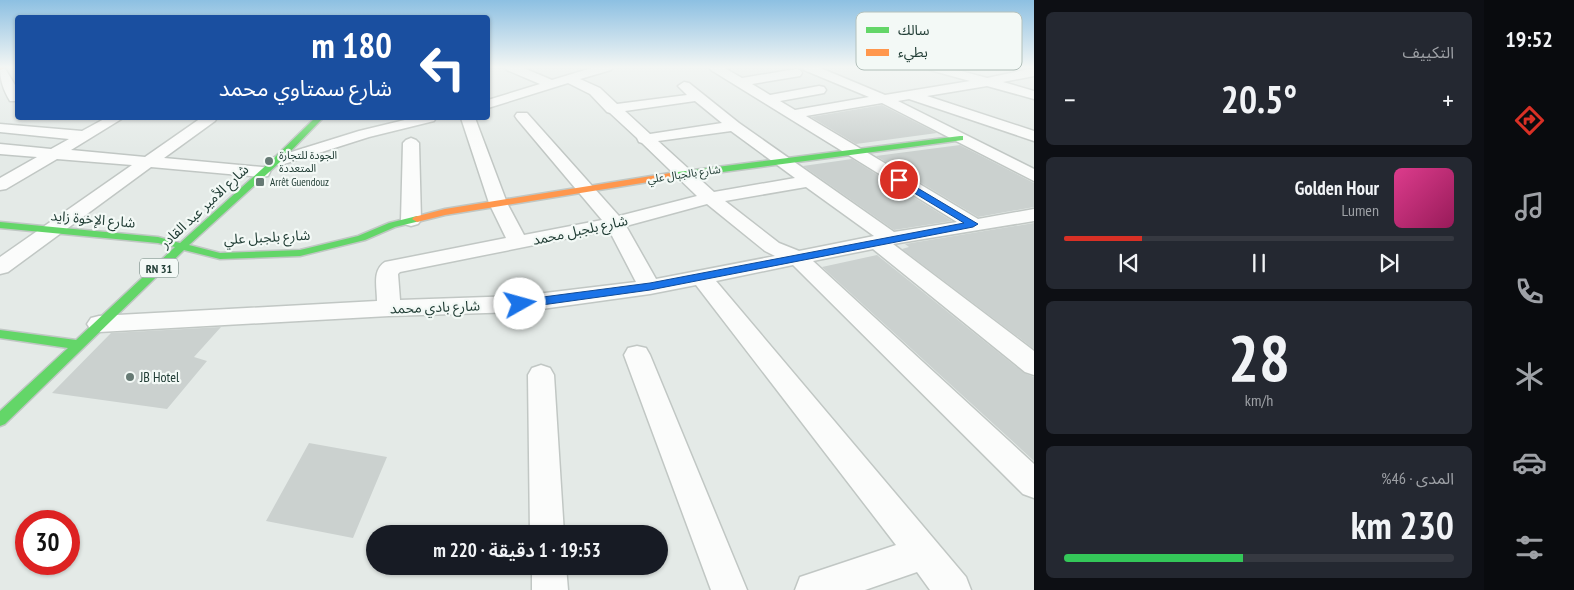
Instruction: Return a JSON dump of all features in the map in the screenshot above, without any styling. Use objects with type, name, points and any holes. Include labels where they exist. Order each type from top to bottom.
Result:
[{"type":"street","points":[[490,103],[520,95]]},
{"type":"street","points":[[599,95],[644,139],[710,198],[772,247],[798,258],[1034,484]]},
{"type":"street","points":[[695,95],[734,126],[809,180],[1034,365]]},
{"type":"street","points":[[760,95],[973,224]]},
{"type":"street","points":[[767,99],[793,95]]},
{"type":"street","points":[[871,95],[886,100],[960,138],[1029,169]]},
{"type":"street","points":[[908,95],[1034,136]]},
{"type":"street","points":[[794,114],[920,95]]},
{"type":"street","points":[[612,108],[698,97]]},
{"type":"street","points":[[0,102],[15,98]]},
{"type":"street","points":[[522,116],[615,223],[650,287]]},
{"type":"street","points":[[0,127],[15,119]]},
{"type":"street","points":[[0,185],[113,120]]},
{"type":"street","points":[[0,267],[207,120]]},
{"type":"street","name":"شارع الأمير عبد القادر","points":[[0,420],[182,246],[318,120]]},
{"type":"street","points":[[0,149],[147,162],[269,167],[364,134],[421,120]]},
{"type":"street","points":[[469,120],[498,203],[518,243]]},
{"type":"street","points":[[644,139],[734,126]]},
{"type":"street","points":[[0,127],[85,136]]},
{"type":"street","name":"شارع بالجبال علي","points":[[411,220],[445,212],[583,188],[782,160],[960,138]]},
{"type":"street","points":[[411,220],[412,143]]},
{"type":"street","name":"شارع بلجبل محمد","points":[[389,308],[387,274],[388,270],[393,267],[615,223],[710,198],[809,180]]},
{"type":"street","name":"شارع بادي محمد","points":[[100,324],[389,308],[520,304],[650,287],[973,224],[1034,215]]},
{"type":"street","name":"شارع بلجبل علي","points":[[182,246],[220,256],[300,253],[361,238],[392,225],[411,220]]},
{"type":"street","name":"شارع الإخوة زايد","points":[[0,225],[158,240],[182,246]]},
{"type":"street","points":[[702,276],[953,590]]},
{"type":"street","points":[[0,334],[79,345]]},
{"type":"street","points":[[637,355],[729,590]]},
{"type":"street","points":[[542,375],[547,525]]},
{"type":"street","points":[[814,590],[923,553]]},
{"type":"street","points":[[549,575],[550,590]]},
{"type":"building","points":[[882,105],[937,133],[856,144],[811,117]]},
{"type":"building","points":[[960,145],[1034,183],[1034,207],[978,217],[876,156]]},
{"type":"building","points":[[852,159],[952,221],[894,230],[803,166]]},
{"type":"building","points":[[1034,223],[1034,349],[902,249],[909,247],[905,244]]},
{"type":"building","points":[[877,255],[1024,373],[1034,377],[1034,461],[822,267]]},
{"type":"building","name":"JB Hotel","points":[[221,327],[194,357],[207,361],[167,409],[52,393],[111,333]]},
{"type":"building","points":[[309,443],[387,457],[353,538],[266,521]]},
{"type":"traffic: fast","points":[[0,420],[182,246],[275,162],[317,120]]},
{"type":"traffic: fast","points":[[670,176],[960,138]]},
{"type":"traffic: fast","points":[[0,225],[158,240],[220,256],[300,253],[361,238],[392,225],[417,219]]},
{"type":"traffic: fast","points":[[0,334],[79,345]]},
{"type":"traffic: slow","points":[[417,219],[445,212],[670,176]]},
{"type":"place","name":"الجودة للتجارة المتعددة","points":[[269,161]]},
{"type":"place","name":"Arrêt Guendouz","points":[[260,182]]},
{"type":"place","name":"JB Hotel","points":[[130,377]]},
{"type":"route","points":[[520,304],[650,287],[973,224],[899,180]]}]
